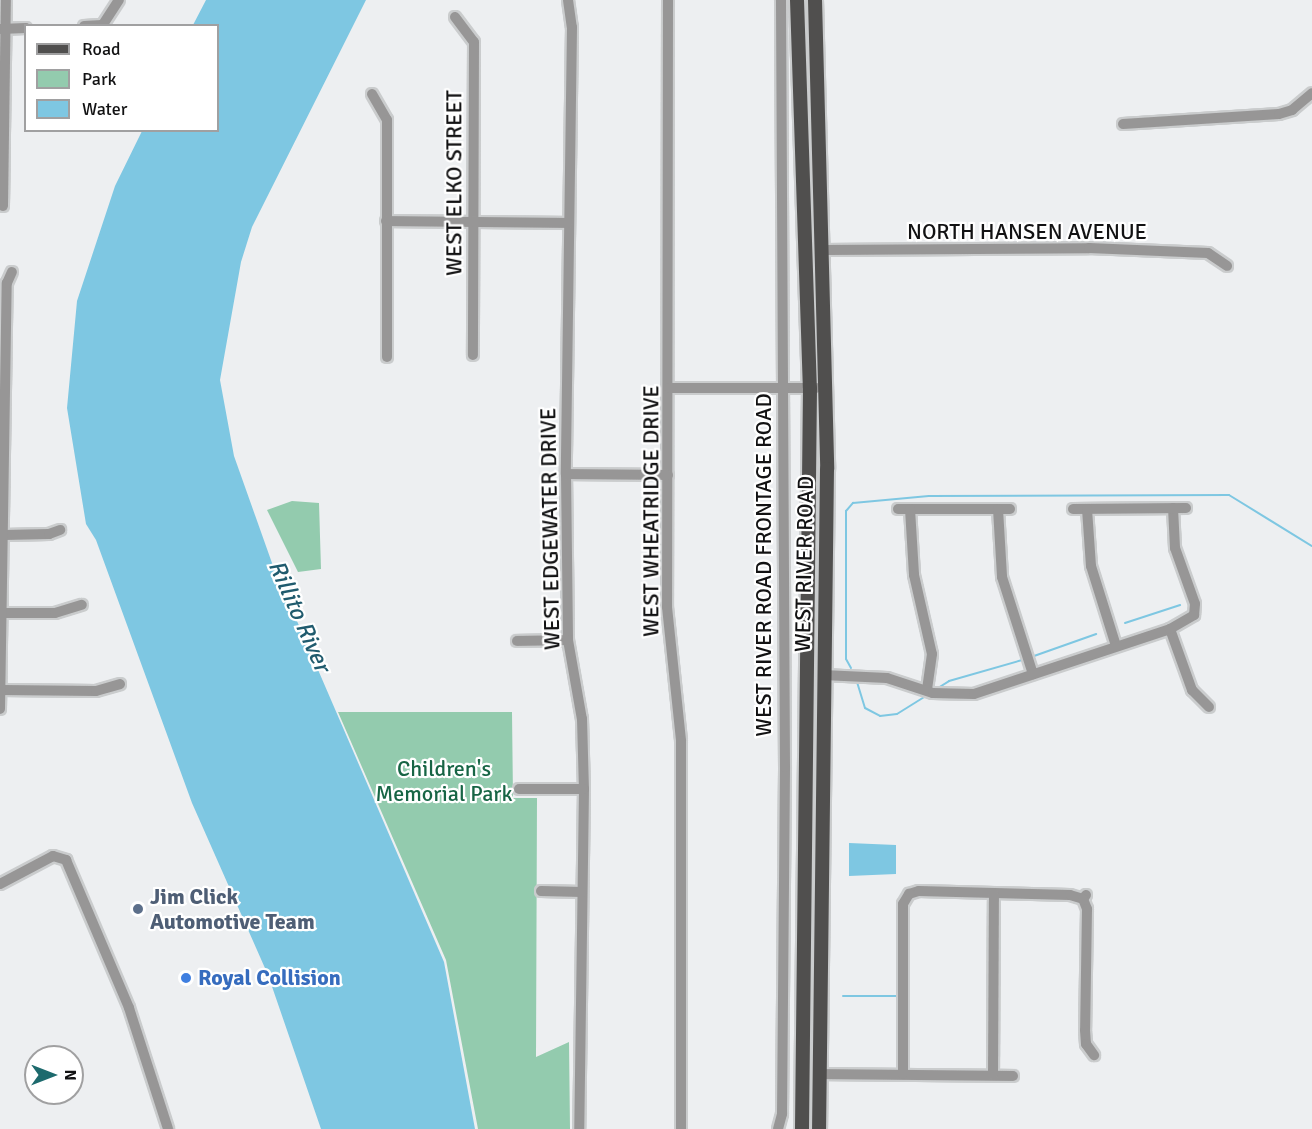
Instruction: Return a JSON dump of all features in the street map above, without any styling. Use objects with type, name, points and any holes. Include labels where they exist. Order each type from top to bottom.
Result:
[{"type":"main road","name":"WEST RIVER ROAD","points":[[797,0],[810,388],[802,1129]]},
{"type":"main road","name":"WEST RIVER ROAD","points":[[815,0],[824,250],[826,387],[819,1129]]},
{"type":"street","points":[[3,206],[2,29],[6,0]]},
{"type":"street","points":[[103,24],[119,0]]},
{"type":"street","name":"WEST EDGEWATER DRIVE","points":[[568,0],[572,27],[566,474],[568,640],[582,719],[584,789],[579,1129]]},
{"type":"street","name":"WEST WHEATRIDGE DRIVE","points":[[668,0],[667,607],[681,741],[681,1129]]},
{"type":"street","name":"WEST RIVER ROAD FRONTAGE ROAD","points":[[778,1129],[782,1114],[785,767],[781,0]]},
{"type":"street","name":"WEST ELKO STREET","points":[[455,17],[474,42],[473,355]]},
{"type":"street","points":[[2,29],[24,28]]},
{"type":"street","points":[[1123,124],[1280,114],[1292,110],[1312,93]]},
{"type":"street","points":[[372,94],[387,120],[387,357]]},
{"type":"street","points":[[387,220],[568,223]]},
{"type":"street","name":"NORTH HANSEN AVENUE","points":[[824,250],[1089,248],[1208,253],[1227,266]]},
{"type":"street","points":[[0,709],[7,283],[12,272]]},
{"type":"street","points":[[669,388],[826,387]]},
{"type":"street","points":[[566,474],[668,475]]},
{"type":"street","points":[[1073,509],[1186,507]]},
{"type":"street","points":[[823,675],[887,678],[927,690],[974,694],[1170,629],[1198,617],[1175,548],[1173,508]]},
{"type":"street","points":[[898,509],[1010,509]]},
{"type":"street","points":[[910,509],[914,575],[932,654],[927,690]]},
{"type":"street","points":[[998,509],[1002,577],[1033,674]]},
{"type":"street","points":[[1086,509],[1091,566],[1116,646]]},
{"type":"street","points":[[2,539],[49,534],[60,530]]},
{"type":"street","points":[[3,613],[55,613],[82,605]]},
{"type":"street","points":[[1170,629],[1192,690],[1209,707]]},
{"type":"street","points":[[517,641],[568,640]]},
{"type":"street","points":[[2,690],[96,691],[120,684]]},
{"type":"street","points":[[519,789],[584,789]]},
{"type":"street","points":[[0,884],[52,856],[61,856],[69,865],[129,1008],[168,1129]]},
{"type":"street","points":[[541,891],[582,892]]},
{"type":"street","points":[[903,1074],[903,904],[906,892],[1085,896],[1087,909],[1084,1030],[1086,1044],[1094,1056]]},
{"type":"street","points":[[993,894],[993,1075]]},
{"type":"street","points":[[820,1074],[1013,1076]]},
{"type":"green space","points":[[292,501],[319,503],[321,569],[298,572],[267,510]]},
{"type":"green space","name":"Children's Memorial Park","points":[[338,712],[512,712],[513,798],[537,798],[536,1057],[569,1042],[570,1129],[478,1129],[446,960]]},
{"type":"water","points":[[206,0],[366,0],[252,227],[241,262],[220,380],[234,456],[272,563],[444,962],[475,1129],[321,1129],[268,975],[192,803],[96,540],[86,524],[67,408],[77,301],[115,186],[142,132],[219,132],[219,24],[194,24]]},
{"type":"water","points":[[849,843],[896,845],[896,874],[849,876]]},
{"type":"waterway","points":[[851,668],[846,659],[846,511],[853,503],[929,496],[1229,495],[1312,546]]},
{"type":"waterway","points":[[1125,623],[1180,605]]},
{"type":"waterway","points":[[1034,656],[1096,634]]},
{"type":"waterway","points":[[938,688],[949,681],[1022,660]]},
{"type":"waterway","points":[[857,682],[865,708],[880,716],[897,714],[926,696]]},
{"type":"waterway","points":[[843,996],[896,996]]},
{"type":"place","name":"Jim Click Automotive Team","points":[[138,909]]},
{"type":"place","name":"Royal Collision","points":[[186,978]]},
{"type":"water label","name":"Rillito River","points":[[299,616]]}]
